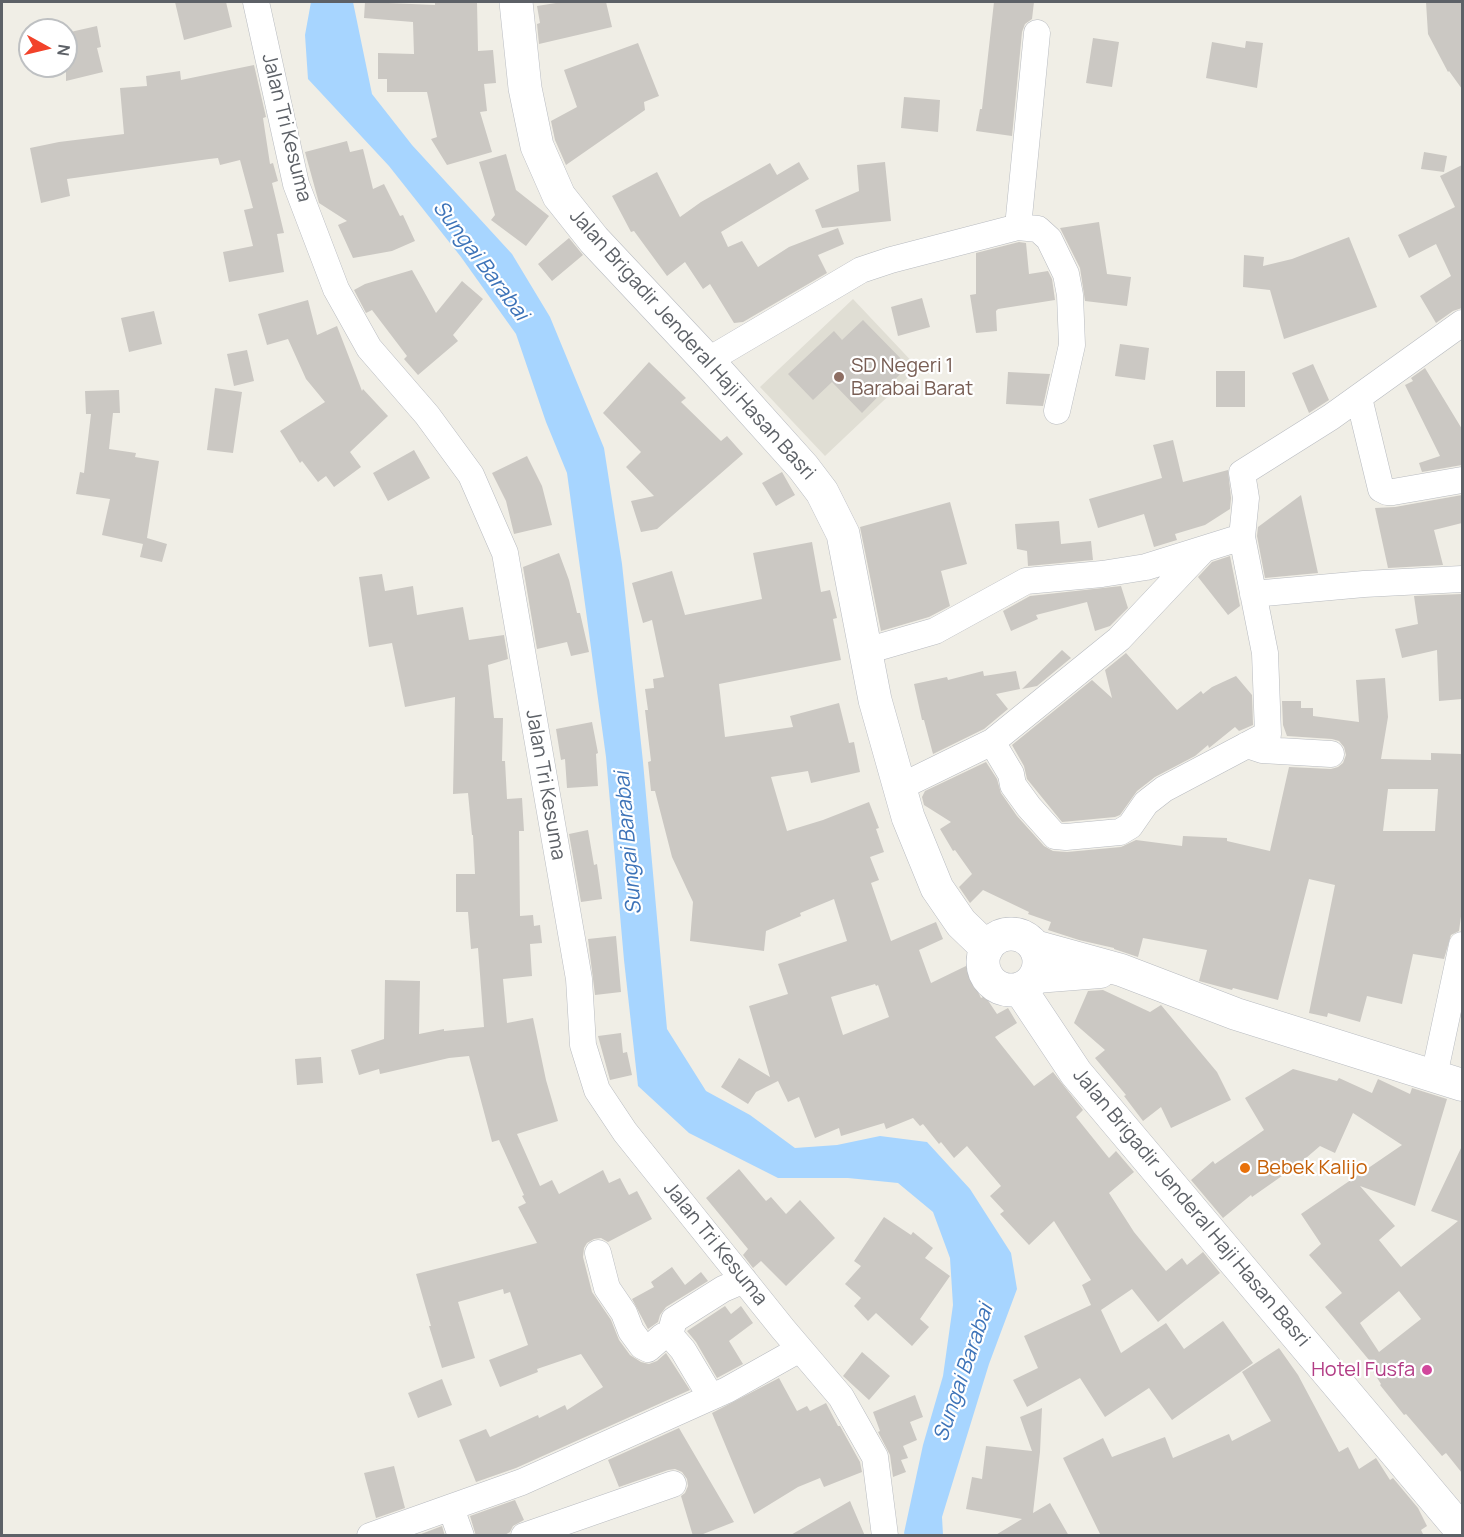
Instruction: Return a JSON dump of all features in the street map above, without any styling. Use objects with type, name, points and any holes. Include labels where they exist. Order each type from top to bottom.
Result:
[{"type":"main road","name":"Jalan Brigadir Jenderal Haji Hasan Basri","points":[[516,2],[525,88],[537,146],[559,196],[594,240],[803,467],[822,492],[843,534],[875,700],[908,817],[937,888],[961,923],[987,948]]},
{"type":"main road","points":[[1011,934],[1021,936],[1030,971],[1010,990],[1000,988],[986,976],[983,957],[993,940],[1011,934]]},
{"type":"main road","name":"Jalan Brigadir Jenderal Haji Hasan Basri","points":[[1030,971],[1076,1073],[1462,1531]]},
{"type":"street","name":"Jalan Tri Kesuma","points":[[256,2],[296,183],[336,289],[369,348],[427,415],[471,475],[505,553],[579,978],[583,1045],[597,1090],[625,1132],[841,1397],[874,1457],[885,1536]]},
{"type":"street","points":[[1018,227],[1037,33]]},
{"type":"street","points":[[707,361],[861,270],[1018,227],[1038,229],[1049,239],[1066,274],[1070,295],[1072,345],[1057,411]]},
{"type":"street","points":[[992,742],[1011,774],[1013,786],[1029,807],[1055,836],[1066,837],[1120,832],[1130,826],[1146,803],[1164,789],[1268,734],[1264,654],[1242,537],[1246,498],[1242,473],[1359,398],[1462,323]]},
{"type":"street","points":[[1359,398],[1381,489],[1393,492],[1462,480]]},
{"type":"street","points":[[866,651],[935,631],[1026,581],[1102,574],[1146,567],[1242,537]]},
{"type":"street","points":[[900,788],[992,742],[1119,639],[1205,548]]},
{"type":"street","points":[[1253,594],[1364,584],[1462,579]]},
{"type":"street","points":[[1247,745],[1262,750],[1331,754]]},
{"type":"street","points":[[1030,971],[1121,970],[1236,1014],[1448,1081],[1462,945]]},
{"type":"street","points":[[598,1253],[608,1287],[624,1313],[631,1331],[642,1346],[648,1349],[663,1336],[670,1335]]},
{"type":"street","points":[[670,1335],[674,1320],[723,1289],[744,1280]]},
{"type":"street","points":[[670,1335],[683,1350],[711,1396]]},
{"type":"street","points":[[369,1536],[522,1482],[711,1396],[800,1349]]},
{"type":"street","points":[[524,1536],[673,1484]]},
{"type":"street","points":[[451,1508],[461,1536]]},
{"type":"shaded area","name":"SD Negeri 1 Barabai Barat","points":[[853,299],[918,368],[825,456],[760,387]]},
{"type":"water","name":"Sungai Barabai","points":[[311,2],[353,2],[372,94],[412,145],[512,254],[550,317],[604,448],[622,564],[643,762],[667,1029],[706,1091],[750,1115],[795,1148],[837,1145],[880,1136],[927,1142],[970,1189],[1011,1253],[1017,1289],[989,1364],[942,1517],[943,1535],[905,1535],[904,1533],[923,1445],[943,1376],[953,1305],[950,1258],[933,1212],[898,1183],[848,1178],[778,1178],[689,1133],[638,1086],[606,757],[567,473],[546,422],[516,334],[461,257],[389,166],[308,79],[305,35]]},
{"type":"building","points":[[175,2],[226,2],[232,27],[184,40]]},
{"type":"building","points":[[365,2],[435,5],[435,2],[477,2],[478,51],[493,50],[496,83],[484,84],[487,111],[480,112],[492,152],[447,165],[431,139],[437,137],[427,92],[387,92],[387,79],[378,79],[378,53],[414,54],[413,22],[364,18]]},
{"type":"building","points":[[555,2],[606,2],[612,27],[539,44],[537,24],[540,23],[537,6]]},
{"type":"building","points":[[994,2],[1034,2],[1032,19],[1025,24],[1022,32],[1012,136],[976,131],[980,109],[982,109]]},
{"type":"building","points":[[1426,2],[1462,2],[1462,89],[1448,72],[1428,34]]},
{"type":"building","points":[[97,26],[101,47],[97,48],[103,72],[66,81],[66,78],[78,78],[78,30]]},
{"type":"building","points":[[1093,38],[1119,42],[1112,87],[1086,83]]},
{"type":"building","points":[[1246,41],[1263,43],[1257,88],[1206,78],[1212,42],[1245,48]]},
{"type":"building","points":[[638,43],[659,96],[644,102],[645,110],[566,165],[555,140],[551,121],[577,107],[564,70]]},
{"type":"building","points":[[254,65],[266,117],[263,118],[270,164],[273,163],[278,181],[272,183],[284,233],[277,234],[284,272],[229,282],[223,252],[253,246],[244,210],[253,208],[240,160],[220,165],[218,158],[67,179],[70,196],[41,203],[30,148],[124,134],[120,88],[147,86],[146,76],[180,71],[181,80]]},
{"type":"building","points":[[904,97],[940,100],[938,132],[901,128]]},
{"type":"building","points":[[347,141],[350,152],[363,149],[373,189],[384,184],[400,216],[403,215],[415,241],[392,251],[353,258],[338,225],[347,221],[319,203],[305,152]]},
{"type":"building","points":[[1424,152],[1447,156],[1444,172],[1421,169]]},
{"type":"building","points":[[506,154],[516,190],[549,216],[526,246],[491,220],[495,215],[479,162]]},
{"type":"building","points":[[799,162],[809,179],[721,232],[728,247],[742,241],[758,267],[789,247],[838,228],[844,244],[818,255],[827,273],[743,322],[734,323],[710,284],[703,289],[685,262],[667,276],[634,231],[631,232],[612,196],[657,172],[680,217],[701,202],[770,163],[777,175]]},
{"type":"building","points":[[885,162],[891,221],[822,228],[815,210],[859,191],[857,165]]},
{"type":"building","points":[[1462,165],[1462,308],[1453,311],[1436,323],[1420,296],[1451,276],[1436,244],[1409,258],[1398,235],[1455,207],[1440,176]]},
{"type":"building","points":[[1099,222],[1107,274],[1131,277],[1127,306],[1085,301],[1080,268],[1060,228]]},
{"type":"building","points":[[1349,237],[1377,307],[1284,339],[1270,290],[1243,287],[1244,255],[1264,257],[1263,266],[1292,259]]},
{"type":"building","points":[[569,238],[583,255],[552,281],[538,264]]},
{"type":"building","points":[[1019,242],[1026,243],[1029,274],[1048,271],[1052,279],[1055,300],[998,309],[996,311],[997,331],[976,333],[970,295],[976,294],[976,253]]},
{"type":"building","points":[[412,270],[436,313],[462,281],[483,299],[453,335],[458,341],[418,375],[404,359],[407,356],[372,310],[366,313],[354,290],[365,284]]},
{"type":"building","points":[[922,298],[930,327],[898,336],[891,307]]},
{"type":"building","points":[[308,300],[317,335],[337,326],[362,391],[363,389],[388,416],[350,452],[361,467],[334,487],[326,476],[318,482],[302,461],[300,463],[280,431],[325,402],[306,379],[288,339],[267,345],[258,314]]},
{"type":"building","points":[[154,311],[162,344],[129,352],[121,318]]},
{"type":"building","points":[[863,320],[908,366],[862,413],[832,382],[813,400],[788,374],[834,331],[842,340]]},
{"type":"building","points":[[1120,344],[1149,348],[1145,380],[1115,376]]},
{"type":"building","points":[[247,350],[254,381],[234,386],[227,354]]},
{"type":"building","points":[[649,362],[686,398],[681,402],[721,441],[727,436],[743,454],[657,529],[641,532],[631,501],[654,496],[626,467],[641,452],[603,413]]},
{"type":"building","points":[[1313,364],[1329,400],[1309,413],[1292,373]]},
{"type":"building","points":[[1425,368],[1462,429],[1462,465],[1422,472],[1419,463],[1440,456],[1405,385],[1413,381],[1411,378]]},
{"type":"building","points":[[1216,371],[1245,371],[1245,407],[1216,407]]},
{"type":"building","points":[[1008,372],[1050,374],[1043,406],[1006,404]]},
{"type":"building","points":[[215,388],[242,392],[233,453],[207,450]]},
{"type":"building","points":[[119,390],[120,413],[113,413],[109,449],[136,453],[135,457],[159,461],[147,538],[167,544],[162,562],[140,557],[143,544],[102,535],[110,499],[76,494],[80,472],[84,473],[91,414],[86,414],[85,391]]},
{"type":"building","points":[[1173,440],[1183,482],[1228,470],[1230,509],[1205,525],[1175,534],[1177,540],[1154,547],[1144,514],[1098,528],[1089,499],[1162,478],[1153,445]]},
{"type":"building","points":[[414,450],[430,478],[388,501],[373,473]]},
{"type":"building","points":[[527,456],[542,486],[552,525],[514,534],[506,501],[492,473]]},
{"type":"building","points":[[782,472],[795,495],[776,506],[762,483]]},
{"type":"building","points":[[1301,495],[1318,573],[1265,578],[1257,536],[1258,527]]},
{"type":"building","points":[[1462,495],[1462,523],[1434,530],[1443,565],[1388,568],[1375,508],[1395,507]]},
{"type":"building","points":[[950,502],[967,564],[941,571],[950,606],[929,617],[881,631],[860,527]]},
{"type":"building","points":[[1059,521],[1061,544],[1091,541],[1093,560],[1028,566],[1027,551],[1017,549],[1015,524]]},
{"type":"building","points":[[812,542],[821,592],[830,590],[837,618],[833,619],[841,660],[719,684],[725,737],[793,727],[790,716],[839,703],[849,743],[854,742],[860,772],[811,783],[808,771],[771,777],[787,831],[869,802],[879,828],[876,829],[884,852],[870,857],[879,880],[871,883],[891,941],[936,922],[943,939],[919,950],[931,983],[966,966],[981,998],[985,996],[997,1014],[1008,1008],[1017,1023],[995,1037],[1034,1086],[1053,1072],[1083,1110],[1076,1117],[1109,1158],[1116,1151],[1134,1172],[1109,1193],[1134,1232],[1166,1271],[1182,1258],[1187,1265],[1203,1252],[1220,1273],[1158,1322],[1132,1289],[1101,1310],[1121,1353],[1166,1323],[1184,1349],[1223,1321],[1253,1363],[1172,1420],[1149,1388],[1105,1417],[1080,1378],[1027,1407],[1013,1380],[1038,1368],[1024,1336],[1091,1305],[1082,1285],[1091,1280],[1054,1221],[1029,1245],[1000,1214],[1004,1211],[990,1196],[1001,1186],[967,1146],[954,1158],[923,1124],[920,1126],[913,1118],[886,1129],[884,1123],[841,1136],[839,1128],[815,1138],[799,1097],[788,1102],[778,1081],[756,1092],[748,1104],[721,1087],[739,1058],[770,1077],[749,1006],[788,994],[778,964],[847,941],[834,899],[800,913],[801,916],[766,931],[764,951],[690,941],[693,902],[672,857],[655,791],[651,791],[648,762],[651,761],[645,689],[654,688],[653,679],[664,677],[652,620],[643,623],[632,583],[672,571],[685,615],[762,599],[753,553]],"holes":[[[875,984],[878,985],[889,1017],[843,1035],[831,997]]]},
{"type":"building","points":[[559,553],[569,580],[577,613],[580,613],[589,652],[571,656],[567,642],[537,649],[523,567]]},
{"type":"building","points":[[1230,556],[1240,606],[1228,615],[1198,577],[1212,562]]},
{"type":"building","points":[[382,574],[385,591],[413,586],[417,615],[463,607],[469,640],[504,635],[508,659],[488,665],[494,718],[503,718],[502,761],[505,761],[507,799],[522,798],[524,831],[519,831],[520,916],[533,915],[534,926],[540,925],[542,943],[530,944],[532,976],[503,979],[507,1023],[533,1018],[546,1080],[558,1121],[517,1134],[540,1186],[552,1180],[559,1194],[603,1170],[609,1183],[620,1178],[629,1195],[637,1191],[652,1219],[608,1242],[601,1238],[594,1239],[584,1248],[583,1257],[592,1292],[611,1320],[619,1340],[630,1355],[649,1364],[657,1361],[666,1353],[690,1390],[516,1468],[476,1482],[459,1440],[486,1429],[490,1437],[565,1405],[567,1410],[603,1387],[581,1354],[537,1369],[538,1372],[500,1387],[489,1360],[528,1345],[510,1292],[504,1294],[503,1289],[458,1302],[475,1358],[442,1368],[416,1274],[537,1243],[518,1207],[526,1203],[522,1196],[524,1195],[499,1140],[492,1142],[469,1056],[449,1058],[380,1074],[379,1069],[359,1075],[351,1050],[384,1039],[385,980],[420,981],[419,1034],[444,1029],[444,1031],[484,1027],[478,948],[471,949],[468,912],[456,912],[456,874],[475,874],[468,793],[453,794],[455,697],[405,707],[392,643],[369,647],[359,577]]},
{"type":"building","points":[[1121,586],[1128,608],[1110,626],[1095,631],[1087,602],[1036,615],[1038,619],[1011,631],[1003,611],[1030,596]]},
{"type":"building","points":[[1462,594],[1462,699],[1439,701],[1437,650],[1402,658],[1395,629],[1418,624],[1414,596]]},
{"type":"building","points":[[1062,650],[1071,658],[1037,686],[1022,689]]},
{"type":"building","points":[[1126,653],[1177,710],[1201,691],[1203,694],[1212,687],[1236,676],[1252,695],[1253,725],[1239,731],[1235,727],[1209,748],[1208,745],[1195,756],[1155,777],[1137,791],[1120,815],[1062,822],[1027,779],[1024,766],[1012,745],[1092,680],[1112,698],[1105,670]]},
{"type":"building","points":[[983,671],[984,676],[1016,671],[1020,689],[996,694],[1008,709],[984,729],[933,754],[914,684],[947,677],[948,680]]},
{"type":"building","points":[[1385,678],[1388,717],[1381,759],[1431,760],[1431,753],[1462,754],[1462,909],[1459,931],[1451,935],[1444,959],[1413,954],[1402,1004],[1367,996],[1360,1022],[1328,1013],[1327,1017],[1309,1013],[1335,885],[1309,879],[1278,1000],[1199,981],[1207,950],[1143,938],[1138,957],[1048,930],[1051,922],[1028,914],[1029,912],[983,890],[970,903],[959,887],[972,874],[955,850],[953,851],[940,829],[951,822],[924,805],[922,797],[925,791],[986,762],[997,779],[1001,793],[1017,816],[1044,846],[1053,851],[1067,852],[1121,847],[1136,840],[1182,846],[1183,836],[1227,838],[1227,841],[1270,851],[1289,767],[1331,769],[1343,763],[1346,755],[1339,741],[1287,736],[1283,725],[1282,701],[1301,701],[1301,708],[1313,708],[1313,716],[1359,722],[1356,680]],"holes":[[[1388,789],[1438,789],[1435,831],[1383,831]]]},
{"type":"building","points":[[592,722],[598,753],[596,754],[598,786],[567,788],[565,759],[561,760],[556,729]]},
{"type":"building","points":[[588,830],[594,865],[597,864],[602,899],[581,902],[569,834]]},
{"type":"building","points":[[616,936],[621,992],[595,995],[588,939]]},
{"type":"building","points":[[1103,990],[1150,1012],[1161,1005],[1217,1072],[1231,1100],[1171,1128],[1161,1107],[1143,1121],[1124,1096],[1126,1095],[1095,1058],[1105,1050],[1074,1023],[1088,991]]},
{"type":"building","points":[[621,1033],[623,1053],[627,1052],[632,1075],[610,1080],[598,1036]]},
{"type":"building","points":[[321,1057],[323,1083],[297,1085],[295,1059]]},
{"type":"building","points":[[1293,1069],[1337,1081],[1339,1078],[1372,1093],[1378,1079],[1410,1094],[1412,1088],[1447,1099],[1415,1206],[1360,1186],[1395,1226],[1379,1240],[1401,1267],[1458,1221],[1431,1211],[1462,1146],[1462,1473],[1446,1453],[1442,1456],[1406,1414],[1404,1415],[1380,1385],[1367,1362],[1369,1360],[1325,1307],[1342,1293],[1309,1255],[1321,1244],[1301,1214],[1402,1145],[1353,1113],[1335,1153],[1320,1146],[1299,1164],[1252,1197],[1251,1195],[1223,1218],[1191,1180],[1213,1161],[1215,1164],[1264,1130],[1245,1098]],"holes":[[[1399,1291],[1421,1319],[1379,1352],[1360,1323]]]},
{"type":"building","points":[[739,1169],[766,1201],[771,1197],[786,1214],[800,1200],[835,1238],[786,1286],[761,1261],[753,1268],[743,1255],[748,1249],[706,1198]]},
{"type":"building","points":[[884,1217],[911,1235],[913,1232],[933,1248],[925,1258],[950,1276],[920,1319],[929,1327],[912,1346],[876,1313],[868,1321],[854,1306],[861,1298],[845,1284],[861,1266],[854,1261]]},
{"type":"building","points":[[672,1267],[685,1285],[701,1272],[708,1281],[666,1307],[658,1322],[648,1329],[632,1299],[654,1287],[651,1282]]},
{"type":"building","points":[[725,1306],[731,1314],[741,1306],[753,1323],[729,1341],[743,1364],[717,1378],[687,1331]]},
{"type":"building","points":[[1279,1348],[1298,1375],[1339,1452],[1348,1447],[1359,1469],[1376,1458],[1390,1480],[1393,1478],[1418,1508],[1427,1526],[1421,1530],[1424,1536],[1101,1536],[1063,1458],[1103,1438],[1112,1457],[1165,1437],[1173,1458],[1229,1434],[1232,1441],[1271,1421],[1242,1372]]},
{"type":"building","points":[[862,1352],[890,1376],[869,1400],[843,1376]]},
{"type":"building","points":[[779,1378],[797,1411],[807,1406],[810,1411],[826,1403],[860,1462],[862,1472],[824,1487],[820,1478],[798,1487],[754,1514],[712,1413]]},
{"type":"building","points":[[442,1379],[452,1405],[418,1418],[408,1393]]},
{"type":"building","points":[[915,1395],[923,1417],[910,1422],[917,1440],[903,1446],[908,1458],[901,1460],[906,1472],[893,1477],[890,1455],[878,1432],[880,1431],[873,1412]]},
{"type":"building","points":[[1042,1408],[1033,1513],[1050,1503],[1069,1536],[994,1536],[1022,1519],[966,1509],[972,1477],[982,1479],[986,1446],[1032,1451],[1020,1417]]},
{"type":"building","points":[[679,1428],[734,1522],[698,1536],[693,1536],[681,1496],[688,1486],[687,1479],[682,1472],[675,1469],[668,1470],[619,1487],[608,1460]]},
{"type":"building","points":[[394,1466],[405,1508],[376,1518],[364,1473]]},
{"type":"building","points":[[515,1500],[524,1520],[513,1526],[510,1532],[503,1536],[476,1536],[470,1516]]},
{"type":"building","points":[[850,1501],[865,1536],[789,1536]]},
{"type":"building","points":[[442,1526],[445,1536],[416,1536]]},
{"type":"place","name":"SD Negeri 1 Barabai Barat","points":[[839,377]]},
{"type":"place","name":"Bebek Kalijo","points":[[1245,1168]]},
{"type":"place","name":"Hotel Fusfa","points":[[1427,1370]]}]
